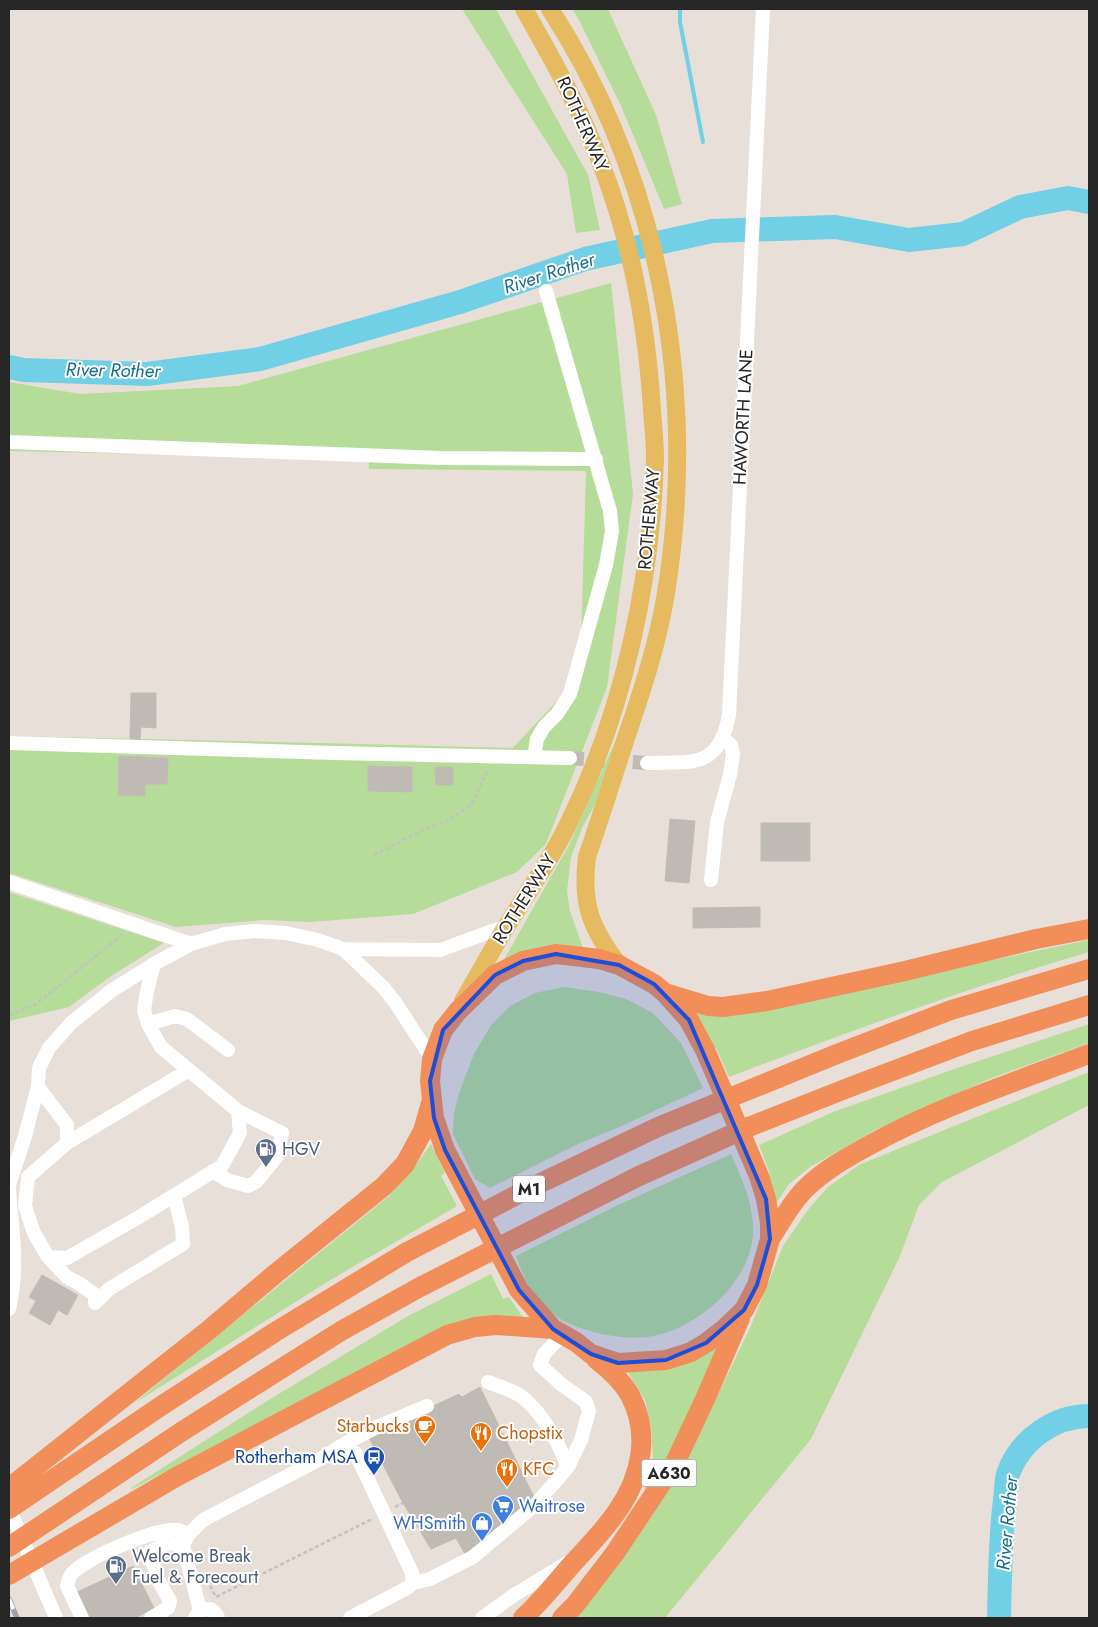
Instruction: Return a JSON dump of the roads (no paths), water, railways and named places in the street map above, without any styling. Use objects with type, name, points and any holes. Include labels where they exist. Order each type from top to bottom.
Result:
[{"type":"highway","points":[[665,993],[694,1002],[723,1007],[758,1002],[1036,939],[1089,929]]},
{"type":"highway","points":[[556,954],[599,959],[620,965],[654,984],[665,993],[689,1020],[705,1050],[759,1176],[766,1199],[770,1223],[770,1239],[757,1285],[744,1310],[723,1330],[691,1352],[666,1360],[618,1363],[591,1354],[576,1342],[557,1332],[519,1290],[445,1150],[434,1118],[430,1081],[432,1059],[443,1030],[458,1011],[495,975],[523,961],[556,954]]},
{"type":"highway","name":"M1","points":[[10,1502],[283,1327],[407,1252],[530,1188],[658,1127],[838,1054],[952,1010],[1089,969]]},
{"type":"highway","name":"M1","points":[[9,1547],[181,1432],[341,1332],[420,1287],[639,1176],[751,1126],[972,1041],[1089,1005]]},
{"type":"highway","points":[[770,1239],[794,1201],[806,1188],[826,1172],[853,1155],[894,1132],[949,1107],[1089,1054]]},
{"type":"highway","points":[[10,1502],[275,1274],[384,1186],[405,1164],[423,1131],[431,1101]]},
{"type":"highway","name":"A630","points":[[562,1618],[575,1605],[615,1553],[675,1463],[744,1310]]},
{"type":"highway","points":[[9,1575],[176,1477],[448,1335],[475,1327],[496,1325],[557,1332]]},
{"type":"highway","name":"A630","points":[[523,1618],[582,1554],[618,1511],[639,1465],[642,1448],[639,1420],[630,1395],[620,1381],[591,1354]]},
{"type":"main road","name":"ROTHERWAY","points":[[458,1011],[506,926],[543,871],[571,818],[612,715],[638,618],[650,531],[655,456],[650,368],[635,273],[620,218],[603,166],[584,120],[561,74],[524,9]]},
{"type":"main road","name":"ROTHERWAY","points":[[550,9],[578,54],[609,117],[625,158],[658,269],[675,385],[678,463],[674,529],[666,594],[656,640],[641,692],[587,857],[585,872],[585,898],[590,915],[604,946],[620,965]]},
{"type":"lane","name":"HAWORTH LANE","points":[[647,763],[685,762],[705,758],[715,750],[722,738],[729,715],[763,9]]},
{"type":"lane","points":[[534,757],[537,739],[570,694],[606,565],[612,531],[610,511],[596,459],[579,408],[546,291]]},
{"type":"lane","points":[[9,442],[442,458],[596,459]]},
{"type":"lane","points":[[710,880],[717,822],[730,775],[733,754],[731,745],[722,738]]},
{"type":"lane","points":[[9,743],[165,749],[570,758]]},
{"type":"lane","points":[[9,882],[191,944]]},
{"type":"lane","points":[[9,1185],[38,1087],[39,1068],[49,1048],[71,1023],[111,991],[191,944],[225,934],[255,931],[286,933],[343,948],[440,950],[506,926]]},
{"type":"lane","points":[[343,948],[383,987],[432,1059]]},
{"type":"lane","points":[[154,964],[146,991],[144,1010],[148,1024],[161,1047],[238,1111],[282,1133],[277,1156],[256,1182],[248,1186],[226,1180],[213,1171]]},
{"type":"lane","points":[[148,1024],[175,1016],[188,1019],[228,1050]]},
{"type":"lane","points":[[174,1195],[182,1227],[183,1244],[109,1289],[95,1303],[94,1295],[67,1277],[48,1257],[34,1233],[25,1206],[28,1177],[67,1143],[189,1070]]},
{"type":"lane","points":[[38,1087],[67,1125],[67,1143]]},
{"type":"lane","points":[[48,1257],[67,1258],[222,1166],[240,1133],[238,1111]]},
{"type":"lane","points":[[9,1190],[15,1261],[14,1287],[9,1309]]},
{"type":"lane","points":[[350,1618],[408,1588],[414,1583],[430,1579],[473,1557],[535,1505],[568,1467],[581,1440],[589,1411],[586,1402],[561,1384],[540,1365],[557,1332]]},
{"type":"lane","points":[[488,1382],[520,1395],[542,1417],[562,1452],[568,1467]]},
{"type":"lane","points":[[151,1618],[168,1608],[170,1601],[157,1578],[150,1552],[166,1543],[186,1540],[203,1520],[377,1427],[427,1406]]},
{"type":"lane","points":[[346,1443],[356,1454],[412,1574],[414,1583]]},
{"type":"lane","points":[[10,1502],[56,1618]]},
{"type":"lane","points":[[82,1618],[67,1586],[71,1573],[122,1544],[160,1532],[177,1529],[186,1540],[198,1614],[211,1609],[218,1618]]},
{"type":"lane","points":[[482,1618],[514,1595],[582,1554]]},
{"type":"waterway","points":[[680,9],[680,22],[703,142]]},
{"type":"waterway","name":"River Rother","points":[[9,367],[24,370],[147,374],[260,359],[460,302],[585,259],[712,231],[835,227],[909,240],[963,234],[1020,207],[1068,198],[1089,202]]},
{"type":"waterway","name":"River Rother","points":[[999,1618],[1003,1515],[1006,1484],[1013,1462],[1030,1441],[1051,1425],[1063,1420],[1089,1416]]},
{"type":"tunnel","points":[[570,758],[647,763]]},
{"type":"railway","points":[[9,1599],[17,1618]]},
{"type":"place","name":"HGV","points":[[266,1168]]},
{"type":"place","name":"Starbucks","points":[[425,1445]]},
{"type":"place","name":"Chopstix","points":[[481,1452]]},
{"type":"place","name":"Rotherham MSA","points":[[374,1476]]},
{"type":"place","name":"KFC","points":[[507,1488]]},
{"type":"place","name":"Waitrose","points":[[503,1525]]},
{"type":"place","name":"WHSmith","points":[[482,1542]]},
{"type":"place","name":"Welcome Break Fuel & Forecourt","points":[[116,1585]]}]
